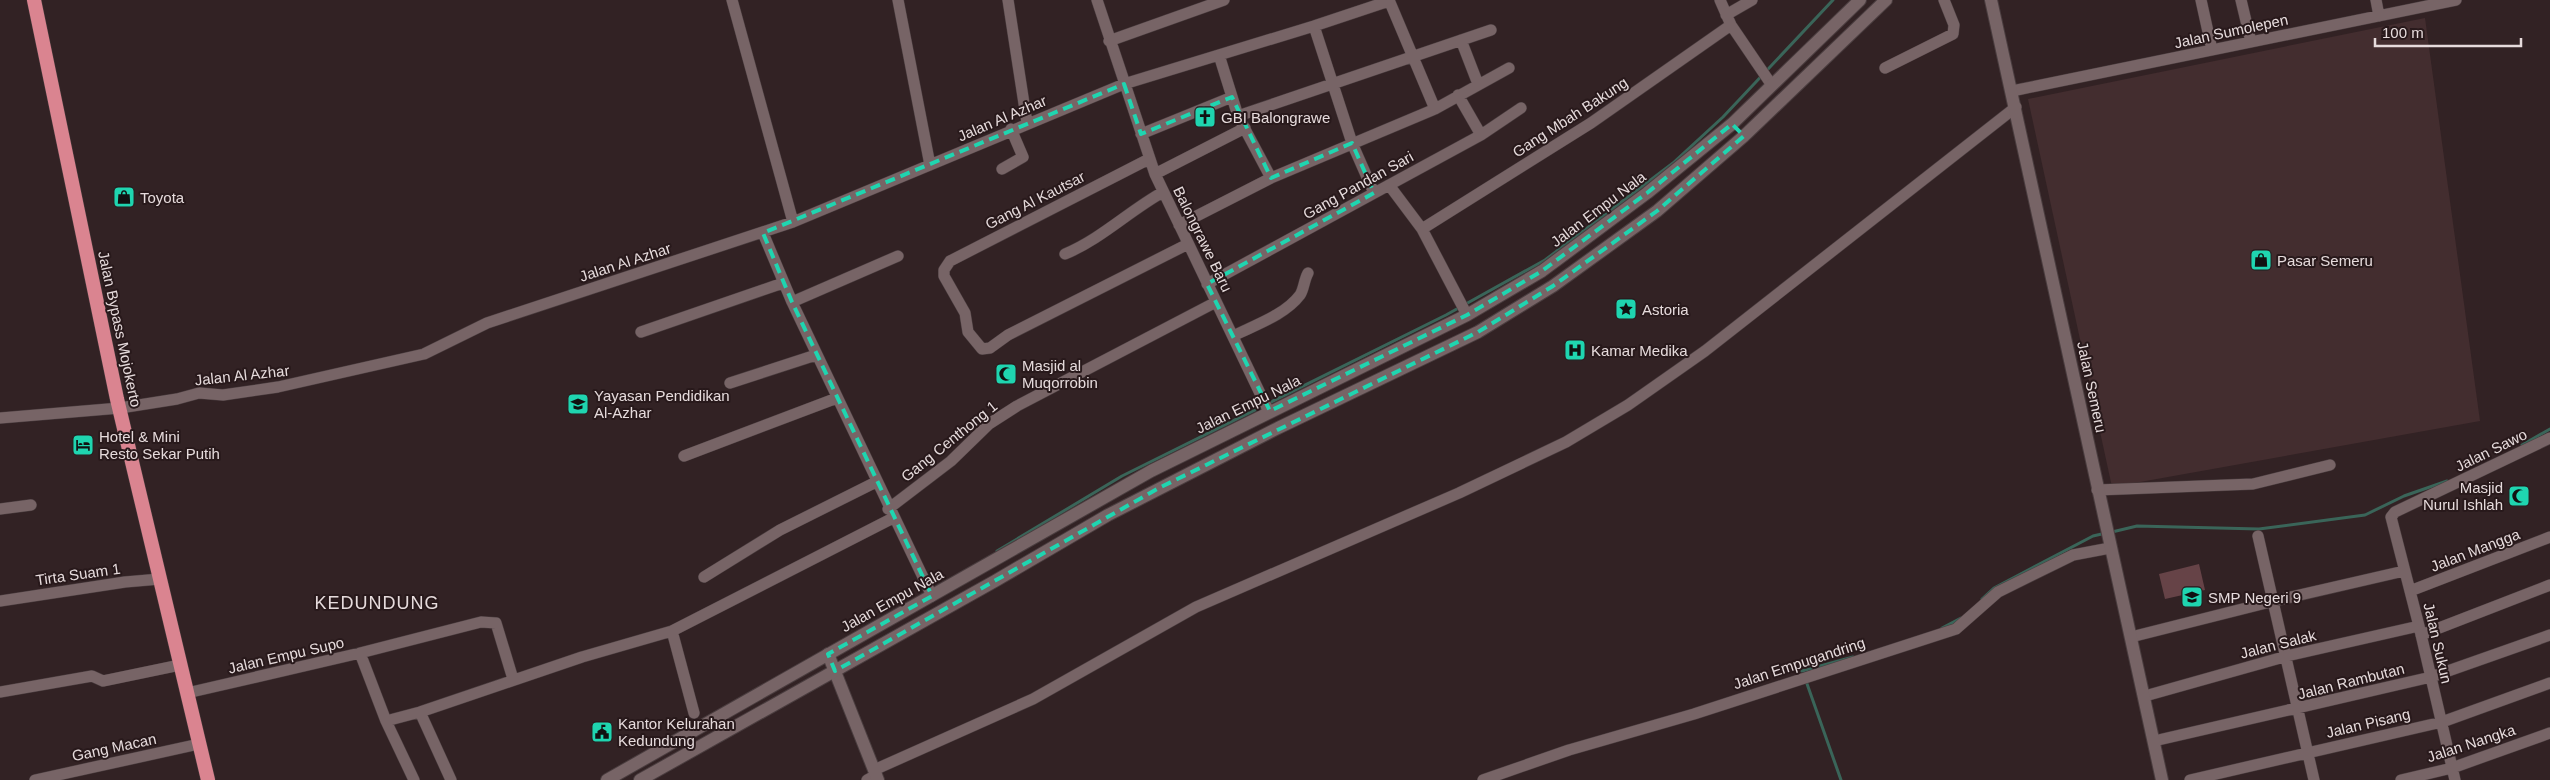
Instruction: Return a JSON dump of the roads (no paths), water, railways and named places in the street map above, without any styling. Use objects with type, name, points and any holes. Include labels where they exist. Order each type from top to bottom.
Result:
[{"type":"highway","name":"Jalan Bypass Mojokerto","points":[[34,0],[120,408],[208,780]]},
{"type":"main road","name":"Jalan Empu Nala","points":[[608,780],[828,654],[929,592],[1266,407],[1542,271],[1647,193],[1732,124],[1766,78],[1860,0]]},
{"type":"main road","points":[[640,780],[1159,488],[1278,428],[1478,332],[1553,286],[1657,211],[1744,136],[1886,0]]},
{"type":"main road","name":"Jalan Semeru","points":[[1991,0],[2016,107],[2162,780]]},
{"type":"main road","points":[[1732,124],[1744,136]]},
{"type":"main road","points":[[828,654],[874,776]]},
{"type":"street","points":[[732,0],[793,222]]},
{"type":"street","points":[[898,0],[930,164]]},
{"type":"street","points":[[1008,0],[1027,123]]},
{"type":"street","name":"Balongrawe Baru","points":[[1097,0],[1109,41],[1155,174],[1266,407]]},
{"type":"street","points":[[1109,41],[1224,0]]},
{"type":"street","name":"Jalan Al Azhar","points":[[0,418],[120,408],[177,399],[199,393],[223,395],[304,383],[424,354],[487,323],[793,222],[1012,129],[1124,84],[1314,26],[1389,0]]},
{"type":"street","points":[[1389,0],[1412,59],[1436,109]]},
{"type":"street","points":[[1720,0],[1729,20],[1766,78]]},
{"type":"street","name":"Gang Mbah Bakung","points":[[1422,229],[1591,123],[1729,20],[1752,0]]},
{"type":"street","points":[[1885,68],[1953,34],[1954,25],[1944,0]]},
{"type":"street","points":[[2201,0],[2212,50]]},
{"type":"street","points":[[2241,0],[2251,42]]},
{"type":"street","points":[[2376,0],[2379,16]]},
{"type":"street","name":"Jalan Sumolepen","points":[[2012,91],[2456,0]]},
{"type":"street","points":[[1314,26],[1352,143],[1374,193]]},
{"type":"street","points":[[1238,116],[1412,59],[1491,30]]},
{"type":"street","points":[[1461,40],[1478,84]]},
{"type":"street","points":[[1219,55],[1238,116],[1271,178]]},
{"type":"street","points":[[1179,225],[1271,178],[1436,109],[1509,68]]},
{"type":"street","points":[[1458,96],[1482,134]]},
{"type":"street","points":[[1141,134],[1232,97]]},
{"type":"street","points":[[874,776],[1034,699],[1196,606],[1459,493],[1573,438],[1635,401],[1705,351],[2016,107]]},
{"type":"street","name":"Gang Pandan Sari","points":[[1207,284],[1482,134],[1521,108]]},
{"type":"street","points":[[1155,174],[1245,128]]},
{"type":"street","points":[[1002,169],[1023,157],[1012,129]]},
{"type":"street","name":"Gang Al Kautsar","points":[[1149,159],[956,256],[946,265],[944,276],[963,310],[968,332],[984,350],[1188,244]]},
{"type":"street","points":[[1388,185],[1422,229],[1464,310]]},
{"type":"street","points":[[1065,254],[1092,241],[1135,208],[1163,192]]},
{"type":"street","points":[[763,233],[783,283],[816,355],[929,592]]},
{"type":"street","points":[[792,302],[898,256]]},
{"type":"street","points":[[1233,336],[1284,310],[1300,294],[1302,283],[1308,273]]},
{"type":"street","points":[[641,332],[783,283]]},
{"type":"street","name":"Gang Centhong 1","points":[[420,712],[513,680],[672,631],[891,514],[951,461],[989,424],[1017,406],[1216,302]]},
{"type":"street","points":[[730,383],[816,355]]},
{"type":"street","points":[[684,456],[837,398]]},
{"type":"street","name":"Jalan Sawo","points":[[2391,515],[2550,438]]},
{"type":"street","points":[[2098,490],[2253,484],[2330,464]]},
{"type":"street","points":[[704,577],[780,530],[876,482]]},
{"type":"street","points":[[0,509],[31,505]]},
{"type":"street","name":"Jalan Sukun","points":[[2391,515],[2390,520],[2420,630],[2455,780]]},
{"type":"street","points":[[2258,536],[2314,780]]},
{"type":"street","name":"Jalan Mangga","points":[[2410,591],[2550,537]]},
{"type":"street","name":"Jalan Empugandring","points":[[1483,780],[1569,750],[1694,714],[1956,629],[1998,592],[2109,541]]},
{"type":"street","points":[[2131,637],[2404,571]]},
{"type":"street","name":"Tirta Suam 1","points":[[0,601],[126,582],[160,579]]},
{"type":"street","name":"Jalan Salak","points":[[2145,696],[2287,656],[2420,630],[2550,585]]},
{"type":"street","points":[[360,653],[481,622],[496,623],[513,680]]},
{"type":"street","points":[[672,631],[694,713]]},
{"type":"street","name":"Jalan Rambutan","points":[[2154,742],[2431,677],[2550,634]]},
{"type":"street","name":"Jalan Empu Supo","points":[[187,693],[360,653],[386,721],[414,780]]},
{"type":"street","points":[[0,692],[94,677],[103,681],[180,664]]},
{"type":"street","name":"Jalan Pisang","points":[[2190,780],[2442,722],[2550,683]]},
{"type":"street","points":[[386,721],[420,712],[451,780]]},
{"type":"street","name":"Jalan Nangka","points":[[2401,780],[2452,768],[2550,733]]},
{"type":"street","name":"Gang Macan","points":[[35,780],[67,777],[199,744]]},
{"type":"waterway","points":[[997,551],[1122,476],[1446,315],[1545,260],[1673,163],[1723,117],[1833,0]]},
{"type":"waterway","points":[[2522,445],[2550,429]]},
{"type":"waterway","points":[[2112,532],[2137,526],[2259,529],[2365,515],[2404,496],[2447,481]]},
{"type":"waterway","points":[[1982,599],[1994,588],[2093,536],[2106,533]]},
{"type":"waterway","points":[[1942,628],[1961,618]]},
{"type":"waterway","points":[[1802,671],[1853,657]]},
{"type":"waterway","points":[[1806,681],[1841,780]]},
{"type":"place","name":"GBI Balongrawe","points":[[1205,117]]},
{"type":"place","name":"Toyota","points":[[124,197]]},
{"type":"place","name":"Pasar Semeru","points":[[2261,260]]},
{"type":"place","name":"Astoria","points":[[1626,309]]},
{"type":"place","name":"Kamar Medika","points":[[1575,350]]},
{"type":"place","name":"Masjid al Muqorrobin","points":[[1006,374]]},
{"type":"place","name":"Yayasan Pendidikan Al-Azhar","points":[[578,404]]},
{"type":"place","name":"Hotel & Mini Resto Sekar Putih","points":[[83,445]]},
{"type":"place","name":"Masjid Nurul Ishlah","points":[[2519,496]]},
{"type":"place","name":"SMP Negeri 9","points":[[2192,597]]},
{"type":"place","name":"Kantor Kelurahan Kedundung","points":[[602,732]]},
{"type":"district","name":"KEDUNDUNG","points":[[377,603]]}]
